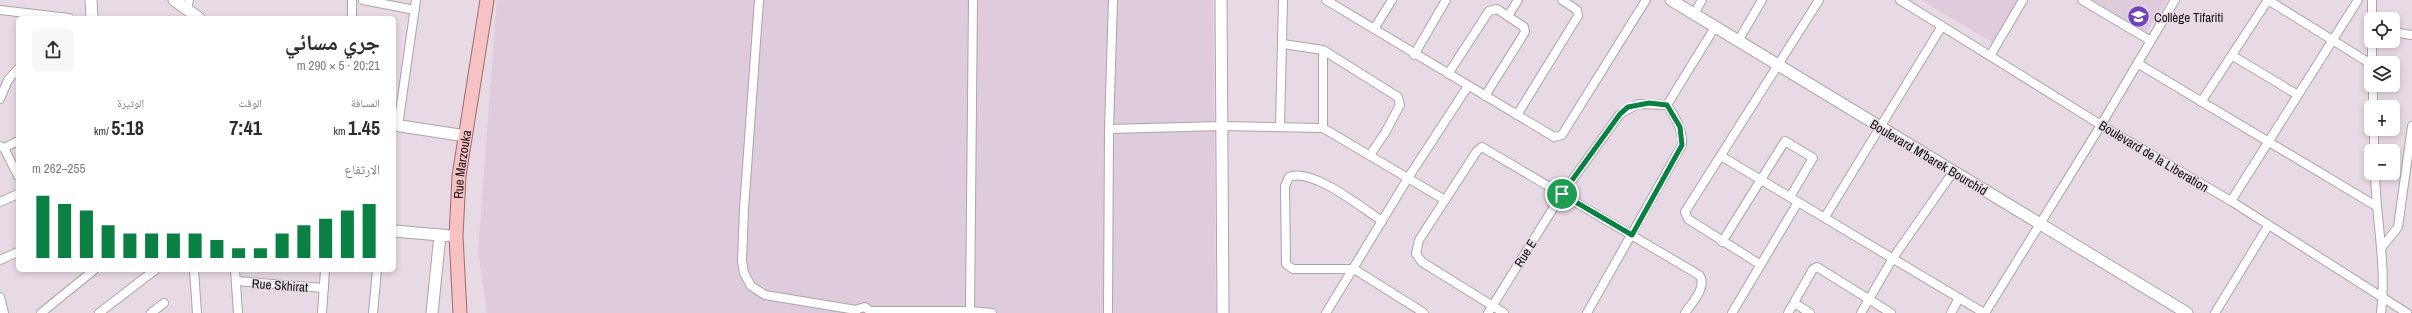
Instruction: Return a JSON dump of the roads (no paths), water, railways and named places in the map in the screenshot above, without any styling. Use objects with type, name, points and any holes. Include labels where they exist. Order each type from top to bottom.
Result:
[{"type":"main road","name":"Rue Marzouka","points":[[460,313],[456,236],[459,176],[487,0]]},
{"type":"street","points":[[91,0],[92,16]]},
{"type":"street","points":[[174,0],[188,5],[197,16]]},
{"type":"street","points":[[352,0],[352,16]]},
{"type":"street","points":[[363,0],[415,10]]},
{"type":"street","points":[[416,0],[396,126],[466,136]]},
{"type":"street","points":[[759,0],[744,209],[742,261],[744,273],[751,286],[765,295],[855,312],[865,307],[871,312],[970,311],[992,313]]},
{"type":"street","points":[[970,311],[973,0]]},
{"type":"street","points":[[1108,313],[1109,128],[1113,0]]},
{"type":"street","points":[[1222,0],[1223,313]]},
{"type":"street","points":[[1280,126],[1283,0]]},
{"type":"street","points":[[1326,0],[1338,3],[1374,30],[1414,55],[1552,136],[1562,135],[1646,0]]},
{"type":"street","points":[[1374,30],[1392,0]]},
{"type":"street","points":[[1414,55],[1446,0]]},
{"type":"street","points":[[1508,16],[1518,0]]},
{"type":"street","points":[[1517,115],[1578,16],[1577,10],[1562,0]]},
{"type":"street","name":"Boulevard M'barek Bourchid","points":[[1671,0],[2187,313]]},
{"type":"street","points":[[1694,14],[1702,0]]},
{"type":"street","points":[[1738,41],[1762,0]]},
{"type":"street","points":[[1761,265],[1722,242],[1688,219],[1685,214],[1819,0]]},
{"type":"street","name":"Boulevard de la Liberation","points":[[1900,0],[2101,125],[2231,201],[2268,226],[2383,296],[2407,313]]},
{"type":"street","points":[[1990,56],[2023,0]]},
{"type":"street","points":[[2082,0],[2151,41]]},
{"type":"street","points":[[1721,156],[1984,313],[2101,125],[2175,0]]},
{"type":"street","points":[[2201,102],[2233,56],[2268,0],[2364,59]]},
{"type":"street","points":[[2231,201],[2358,0]]},
{"type":"street","points":[[2372,0],[2372,12]]},
{"type":"street","points":[[1448,74],[1489,10],[1495,8],[1524,27],[1525,32],[1485,96]]},
{"type":"street","points":[[0,10],[52,16]]},
{"type":"street","points":[[1825,217],[1881,128],[1942,26]]},
{"type":"street","points":[[1587,313],[1682,145],[1680,127],[1667,105],[1715,27]]},
{"type":"street","points":[[2400,33],[2412,35]]},
{"type":"street","points":[[1283,44],[1323,50],[1399,99],[1400,105],[1398,110],[1370,155]]},
{"type":"street","points":[[1323,50],[1323,128]]},
{"type":"street","points":[[2233,56],[2298,95]]},
{"type":"street","points":[[2137,63],[2376,206]]},
{"type":"street","points":[[0,99],[8,80],[16,71]]},
{"type":"street","points":[[1326,313],[1408,178],[1468,86]]},
{"type":"street","name":"Rue E","points":[[1490,310],[1562,194],[1620,114],[1638,104],[1667,105]]},
{"type":"street","points":[[1109,128],[1222,126],[1323,128],[1445,200]]},
{"type":"street","points":[[2382,247],[2398,227],[2409,169],[2412,126]]},
{"type":"street","points":[[16,142],[2,147],[16,172]]},
{"type":"street","points":[[1722,242],[1784,142],[1811,155],[1813,162],[1790,197]]},
{"type":"street","points":[[1504,313],[1490,310],[1422,262],[1417,256],[1419,240],[1476,151],[1482,147],[1701,277],[1701,287],[1685,313]]},
{"type":"street","points":[[1861,313],[1893,258],[1953,172]]},
{"type":"street","points":[[1382,221],[1320,181],[1301,175],[1292,175],[1286,179],[1287,266],[1293,269],[1354,269],[1424,313]]},
{"type":"street","points":[[2375,180],[2376,206],[2382,247],[2383,296],[2381,313]]},
{"type":"street","points":[[0,202],[16,195]]},
{"type":"street","points":[[1732,313],[1798,202]]},
{"type":"street","points":[[2215,313],[2268,226]]},
{"type":"street","points":[[396,231],[456,236]]},
{"type":"street","points":[[432,313],[440,235]]},
{"type":"street","points":[[0,260],[16,253]]},
{"type":"street","points":[[1788,313],[1814,269],[1817,267],[1891,313]]},
{"type":"street","points":[[41,313],[92,272]]},
{"type":"street","points":[[99,313],[152,272]]},
{"type":"street","points":[[194,272],[197,313]]},
{"type":"street","points":[[235,272],[238,313]]},
{"type":"street","points":[[322,313],[326,272]]},
{"type":"street","points":[[373,313],[377,272]]},
{"type":"street","name":"Rue Skhirat","points":[[236,281],[324,288]]},
{"type":"street","points":[[0,297],[4,313]]},
{"type":"street","points":[[1951,313],[1959,298]]},
{"type":"street","points":[[1794,302],[1810,313]]},
{"type":"street","points":[[152,313],[164,303]]},
{"type":"place","name":"Collège Tifariti","points":[[2138,17]]}]
